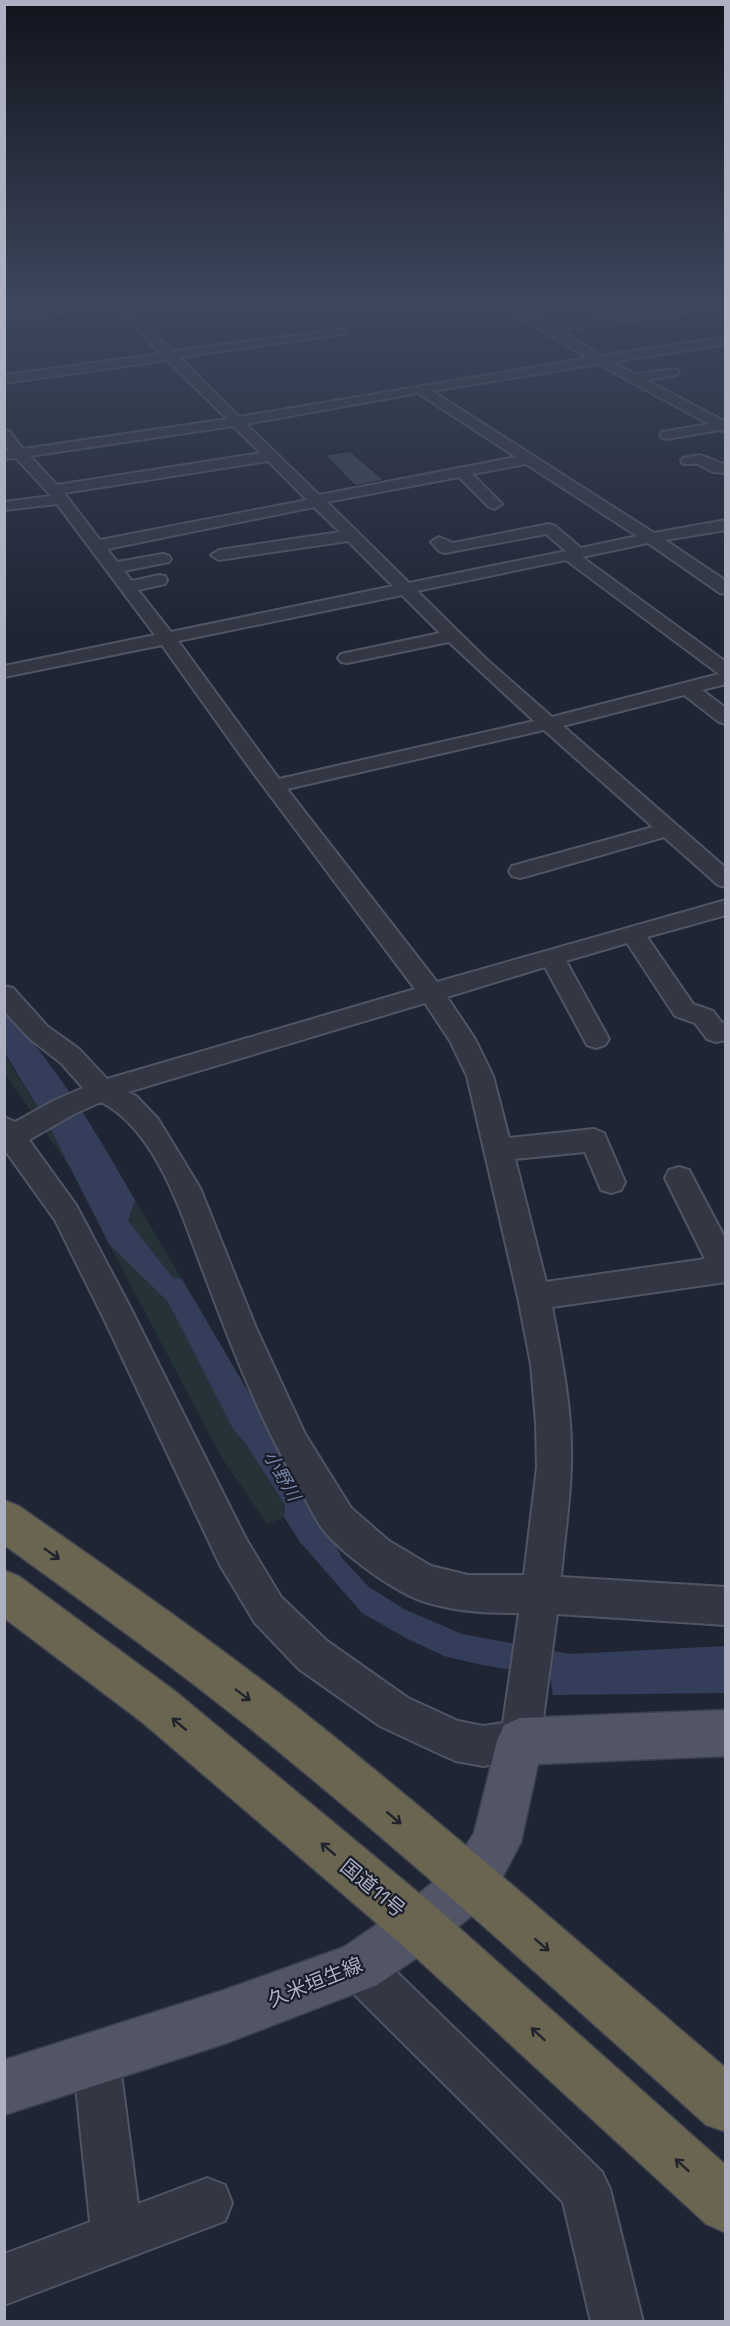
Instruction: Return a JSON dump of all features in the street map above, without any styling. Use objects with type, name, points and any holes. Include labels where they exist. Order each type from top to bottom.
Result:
[{"type":"highway","points":[[4,1520],[118,1600],[285,1727],[472,1883],[726,2106]]},
{"type":"highway","name":"国道11号","points":[[4,1591],[159,1707],[419,1926],[726,2204]]},
{"type":"main road","points":[[522,1728],[726,1733]]},
{"type":"main road","name":"久米垣生線","points":[[4,2088],[224,2017],[359,1967],[419,1926],[472,1883],[496,1842],[522,1728]]},
{"type":"street","points":[[229,414],[452,636],[726,880]]},
{"type":"street","points":[[9,447],[237,422],[284,414]]},
{"type":"street","points":[[458,414],[726,589]]},
{"type":"street","points":[[699,414],[723,427]]},
{"type":"street","points":[[702,415],[711,414]]},
{"type":"street","points":[[667,435],[723,427]]},
{"type":"street","points":[[9,447],[57,494],[167,639],[430,991],[462,1039],[480,1076],[548,1364],[554,1467],[540,1600],[522,1728],[483,1746],[456,1741],[394,1712],[313,1655],[268,1610],[233,1552],[159,1397],[66,1213],[11,1134],[94,1095],[430,991],[726,908]]},
{"type":"street","points":[[7,506],[57,494],[271,456]]},
{"type":"street","points":[[96,546],[529,459]]},
{"type":"street","points":[[688,461],[700,459],[718,470],[726,469]]},
{"type":"street","points":[[462,472],[494,504]]},
{"type":"street","points":[[4,672],[651,538],[726,525]]},
{"type":"street","points":[[439,542],[445,548],[453,548],[466,539],[549,529],[574,554],[726,670]]},
{"type":"street","points":[[245,571],[224,555],[304,541],[351,536]]},
{"type":"street","points":[[120,577],[163,559]]},
{"type":"street","points":[[120,577],[159,580]]},
{"type":"street","points":[[347,658],[452,636]]},
{"type":"street","points":[[275,786],[548,723],[726,678]]},
{"type":"street","points":[[687,688],[726,718]]},
{"type":"street","points":[[520,870],[668,829]]},
{"type":"street","points":[[633,933],[684,1010],[704,1017],[716,1033],[726,1031]]},
{"type":"street","points":[[552,957],[596,1039]]},
{"type":"street","points":[[4,994],[39,1033],[70,1056],[94,1095],[126,1103],[148,1126],[190,1196],[240,1328],[293,1445],[338,1520],[376,1554],[424,1583],[468,1594],[540,1600],[726,1606]]},
{"type":"street","points":[[499,1150],[594,1140],[611,1182]]},
{"type":"street","points":[[534,1297],[725,1269],[679,1178]]},
{"type":"street","points":[[359,1967],[585,2189],[617,2322]]},
{"type":"street","points":[[96,2058],[117,2237]]},
{"type":"street","points":[[4,2280],[207,2203]]},
{"type":"shaded area","points":[[4,1054],[50,1128],[72,1170],[5,1074]]},
{"type":"shaded area","points":[[135,1200],[182,1279],[173,1279],[127,1221]]},
{"type":"shaded area","points":[[109,1244],[168,1302],[233,1429],[246,1444],[285,1505],[284,1517],[267,1524],[222,1458]]},
{"type":"water","name":"小野川","points":[[4,1009],[42,1054],[90,1125],[135,1200],[128,1221],[173,1278],[182,1279],[327,1526],[342,1558],[369,1587],[404,1609],[462,1634],[570,1654],[725,1646],[725,1693],[553,1695],[550,1676],[444,1656],[362,1613],[300,1542],[284,1517],[285,1505],[246,1444],[233,1429],[168,1302],[109,1244],[50,1128],[5,1053]]},
{"type":"building","points":[[350,451],[384,480],[355,486],[325,455]]}]
